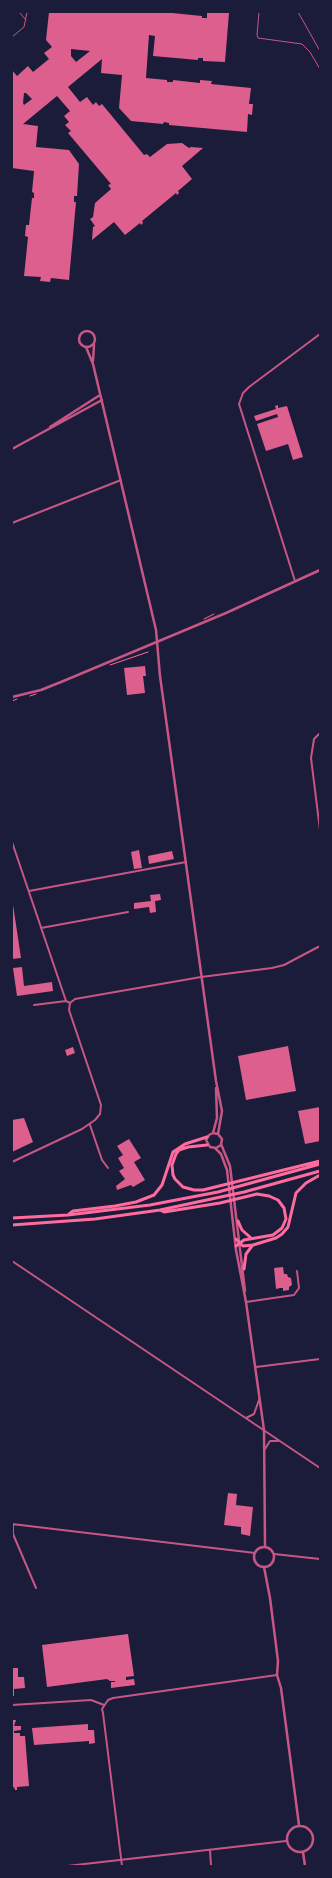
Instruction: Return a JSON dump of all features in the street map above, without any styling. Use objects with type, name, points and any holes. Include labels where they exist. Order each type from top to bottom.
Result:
[{"type":"highway","points":[[68,1215],[73,1211],[115,1206],[154,1195],[162,1185],[172,1152],[185,1144],[207,1137]]},
{"type":"highway","points":[[207,1144],[195,1145],[180,1150],[174,1159],[173,1175],[179,1184],[188,1189],[203,1190],[218,1187],[320,1162]]},
{"type":"highway","points":[[12,1218],[68,1215],[150,1205],[242,1186],[320,1162]]},
{"type":"highway","points":[[12,1225],[95,1219],[160,1210],[244,1192],[320,1170]]},
{"type":"highway","points":[[236,1239],[243,1246],[276,1238],[282,1234],[288,1227],[294,1198],[300,1188],[320,1175]]},
{"type":"highway","points":[[160,1210],[164,1212],[220,1203],[257,1194],[269,1196],[278,1200],[284,1208],[286,1219],[282,1228],[273,1235],[251,1238],[236,1246]]},
{"type":"highway","points":[[238,1221],[242,1230],[251,1238]]},
{"type":"highway","points":[[244,1269],[246,1254],[252,1245]]},
{"type":"street","points":[[93,364],[94,345],[96,339],[94,334],[90,331],[84,332],[80,336],[79,341],[86,347],[93,364],[156,630],[160,676],[201,977],[216,1081],[222,1111],[218,1134]]},
{"type":"street","points":[[295,582],[239,404],[243,393],[248,387],[320,334]]},
{"type":"street","points":[[86,347],[94,345]]},
{"type":"street","points":[[41,433],[100,395]]},
{"type":"street","points":[[12,449],[102,400]]},
{"type":"street","points":[[12,523],[121,480]]},
{"type":"street","points":[[12,697],[50,687],[157,642],[320,570]]},
{"type":"street","points":[[320,733],[314,739],[312,758],[320,830]]},
{"type":"street","points":[[12,842],[66,1001]]},
{"type":"street","points":[[29,891],[186,862]]},
{"type":"street","points":[[41,928],[128,912]]},
{"type":"street","points":[[12,1162],[90,1125],[100,1114],[101,1105],[69,1010],[70,1003],[75,999],[201,977],[272,968],[284,965],[320,947]]},
{"type":"street","points":[[34,1005],[66,1001],[70,1003]]},
{"type":"street","points":[[213,1133],[216,1118],[216,1081]]},
{"type":"street","points":[[90,1125],[102,1160],[108,1168]]},
{"type":"street","points":[[246,1302],[244,1269],[230,1166],[222,1144],[222,1137],[213,1133],[207,1137],[207,1144],[211,1148],[215,1148],[221,1154],[227,1170],[236,1246],[260,1397],[265,1449],[265,1546]]},
{"type":"street","points":[[215,1148],[222,1144]]},
{"type":"street","points":[[12,1261],[320,1468]]},
{"type":"street","points":[[246,1302],[294,1295],[299,1288],[297,1270]]},
{"type":"street","points":[[256,1367],[320,1359]]},
{"type":"street","points":[[246,1418],[254,1414],[260,1397]]},
{"type":"street","points":[[265,1449],[270,1441],[282,1443]]},
{"type":"street","points":[[36,1588],[13,1534],[13,1524],[255,1552]]},
{"type":"street","points":[[265,1546],[270,1548],[274,1554],[273,1563],[264,1567],[259,1566],[255,1561],[255,1552],[259,1548],[265,1546]]},
{"type":"street","points":[[274,1554],[320,1559]]},
{"type":"street","points":[[264,1567],[278,1661],[278,1675],[299,1825]]},
{"type":"street","points":[[122,1866],[103,1713],[104,1705],[108,1700],[113,1698],[278,1675]]},
{"type":"street","points":[[12,1705],[91,1700],[104,1705]]},
{"type":"street","points":[[299,1825],[307,1827],[312,1834],[313,1839],[310,1847],[303,1852],[293,1850],[286,1841],[290,1829],[299,1825]]},
{"type":"street","points":[[67,1866],[286,1841]]},
{"type":"street","points":[[210,1850],[211,1866]]},
{"type":"street","points":[[303,1852],[305,1866]]},
{"type":"lane","points":[[19,12],[26,20]]},
{"type":"lane","points":[[12,37],[24,27],[27,12]]},
{"type":"lane","points":[[259,12],[258,38],[302,44],[310,52],[320,69]]},
{"type":"lane","points":[[298,12],[320,51]]},
{"type":"building","points":[[49,12],[162,12],[202,16],[202,18],[207,18],[207,12],[229,13],[225,62],[203,61],[203,58],[198,58],[198,60],[153,56],[155,36],[149,35],[146,78],[167,80],[167,82],[173,82],[173,80],[200,83],[200,80],[212,81],[211,84],[251,88],[249,104],[253,104],[252,115],[248,114],[247,132],[169,125],[169,123],[164,122],[163,124],[131,121],[119,108],[122,75],[101,73],[102,59],[68,87],[80,102],[87,97],[93,105],[96,102],[99,106],[102,104],[144,155],[147,154],[150,157],[167,144],[182,143],[189,148],[203,148],[182,166],[192,179],[178,191],[179,193],[177,195],[176,193],[142,221],[143,223],[141,225],[140,223],[125,235],[114,222],[92,240],[93,227],[95,226],[90,219],[93,217],[95,203],[111,189],[108,185],[111,184],[68,133],[71,131],[65,125],[69,122],[64,116],[70,111],[57,96],[23,124],[38,126],[36,147],[69,150],[79,164],[77,196],[74,196],[74,202],[76,202],[69,280],[51,278],[50,282],[40,281],[41,277],[24,276],[28,237],[25,236],[26,225],[29,225],[32,198],[34,198],[34,193],[32,192],[34,171],[12,168],[12,70],[17,76],[28,66],[33,72],[49,59],[44,53],[52,47],[46,40]],"holes":[[[71,49],[90,51],[76,62],[71,56]],[[24,93],[32,99],[24,105],[23,103]]]},
{"type":"building","points":[[278,405],[278,408],[287,406],[303,457],[293,460],[288,444],[266,451],[257,424],[278,417],[277,414],[256,421],[254,416],[276,409],[275,406]]},
{"type":"building","points":[[145,666],[146,676],[143,676],[145,693],[127,695],[124,668]]},
{"type":"building","points":[[139,850],[142,868],[134,869],[131,852]]},
{"type":"building","points":[[172,851],[174,859],[149,864],[148,856]]},
{"type":"building","points":[[160,894],[161,900],[155,901],[156,912],[150,913],[149,907],[134,909],[134,903],[151,901],[150,895]]},
{"type":"building","points":[[12,898],[21,958],[12,959]]},
{"type":"building","points":[[22,967],[24,986],[52,982],[53,991],[17,996],[13,968]]},
{"type":"building","points":[[288,1046],[296,1091],[246,1100],[238,1056]]},
{"type":"building","points":[[73,1047],[75,1053],[67,1056],[65,1050]]},
{"type":"building","points":[[320,1107],[320,1141],[305,1144],[298,1111]]},
{"type":"building","points":[[24,1118],[33,1142],[12,1152],[12,1120]]},
{"type":"building","points":[[129,1139],[141,1158],[134,1162],[145,1180],[133,1187],[131,1185],[117,1190],[116,1186],[125,1179],[119,1171],[124,1168],[118,1158],[123,1155],[117,1146]]},
{"type":"building","points":[[283,1267],[284,1274],[287,1274],[288,1277],[291,1278],[292,1285],[289,1287],[289,1290],[283,1291],[283,1288],[276,1289],[274,1268]]},
{"type":"building","points":[[228,1493],[237,1494],[236,1505],[253,1507],[250,1536],[241,1534],[241,1527],[224,1525]]},
{"type":"building","points":[[128,1634],[134,1676],[126,1677],[126,1680],[134,1679],[135,1685],[111,1688],[111,1682],[115,1681],[110,1681],[107,1679],[47,1687],[42,1645]]},
{"type":"building","points":[[12,1668],[18,1668],[18,1677],[24,1677],[25,1688],[14,1689],[14,1696],[12,1696]]},
{"type":"building","points":[[12,1720],[16,1720],[14,1726],[21,1726],[21,1730],[14,1731],[14,1733],[20,1733],[20,1736],[25,1736],[29,1786],[17,1787],[17,1790],[15,1790],[14,1787],[12,1788]]},
{"type":"building","points":[[88,1724],[88,1730],[94,1730],[95,1743],[89,1744],[89,1741],[34,1745],[32,1728]]}]
